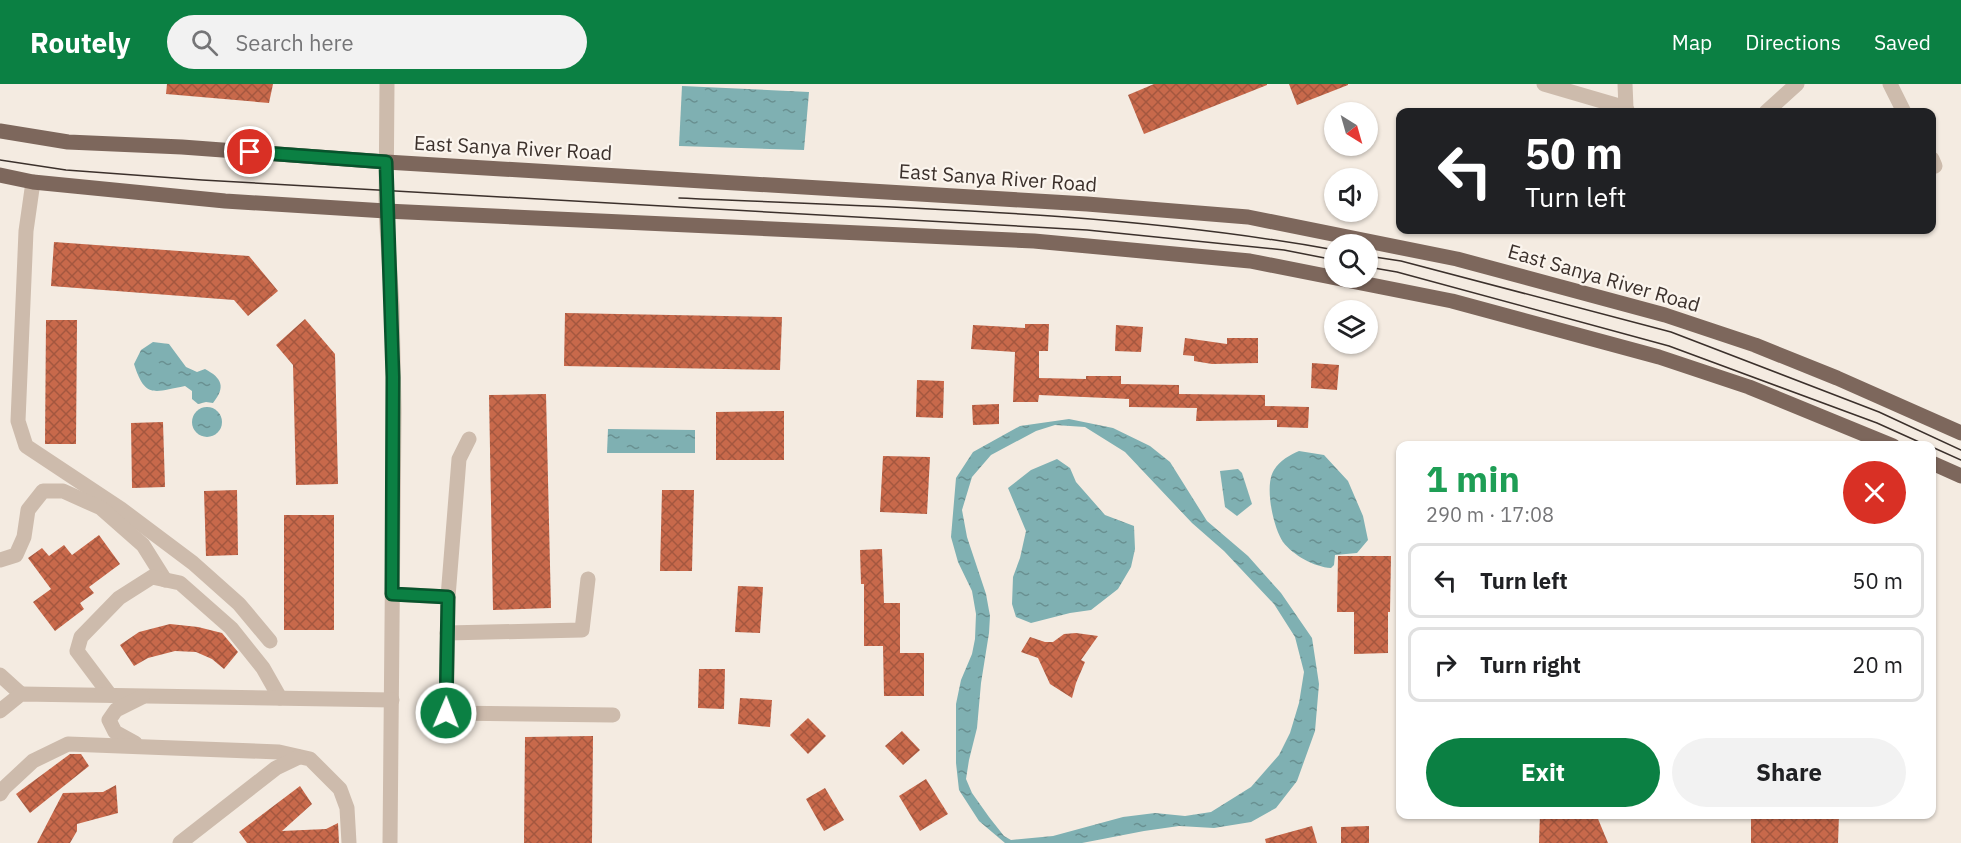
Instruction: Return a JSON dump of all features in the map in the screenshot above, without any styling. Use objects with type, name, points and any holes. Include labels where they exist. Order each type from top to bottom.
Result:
[{"type":"main road","name":"East Sanya River Road","points":[[0,131],[68,142],[182,147],[386,162],[1087,204],[1248,217],[1457,259],[1665,315],[1766,349],[1961,433]]},
{"type":"main road","points":[[0,175],[33,182],[215,200],[386,211],[1034,241],[1250,261],[1452,301],[1659,357],[1749,387],[1881,441]]},
{"type":"main road","points":[[1936,465],[1961,476]]},
{"type":"street","points":[[387,84],[386,211],[393,359],[390,843]]},
{"type":"street","points":[[1544,84],[1621,108]]},
{"type":"street","points":[[1625,84],[1627,108]]},
{"type":"street","points":[[1770,108],[1797,84]]},
{"type":"street","points":[[1890,84],[1902,108]]},
{"type":"street","points":[[33,182],[26,231],[18,421],[26,446],[122,509],[193,563],[239,604],[270,641]]},
{"type":"street","points":[[469,439],[459,459],[448,597],[446,713],[613,715]]},
{"type":"street","points":[[0,560],[16,555],[24,537],[28,510],[43,491],[63,491],[101,508],[143,545],[165,580]]},
{"type":"street","points":[[110,695],[77,651],[81,637],[119,598],[152,577],[180,583],[231,628],[263,668],[280,698]]},
{"type":"street","points":[[447,633],[582,630],[588,579]]},
{"type":"street","points":[[392,594],[448,597]]},
{"type":"street","points":[[0,675],[21,694]]},
{"type":"street","points":[[0,711],[21,694],[392,700]]},
{"type":"street","points":[[141,747],[115,732],[109,720],[116,710],[144,696]]},
{"type":"street","points":[[0,794],[33,761],[68,744],[279,752],[310,759],[340,789],[347,808],[349,843]]},
{"type":"street","points":[[180,843],[276,768],[299,757]]},
{"type":"water","points":[[682,86],[809,92],[804,150],[679,146]]},
{"type":"water","points":[[153,342],[169,344],[186,367],[197,372],[205,369],[218,379],[221,388],[213,403],[198,404],[192,399],[192,391],[185,386],[158,391],[147,388],[142,383],[134,364],[141,350]]},
{"type":"water","points":[[207,407],[218,411],[222,422],[218,433],[207,437],[196,433],[192,422],[196,411]]},
{"type":"water","points":[[1069,419],[1113,428],[1150,446],[1170,462],[1207,521],[1248,556],[1281,593],[1312,638],[1319,684],[1315,731],[1297,781],[1276,808],[1251,822],[1214,828],[1179,826],[1082,843],[1005,843],[979,821],[959,790],[956,763],[956,704],[961,680],[972,654],[976,614],[972,591],[958,562],[951,537],[956,478],[973,452],[1020,426]],"holes":[[[1055,425],[1085,427],[1125,452],[1192,523],[1224,551],[1274,604],[1295,637],[1304,672],[1299,703],[1290,733],[1279,755],[1251,787],[1211,812],[1185,816],[1155,813],[1123,817],[1053,836],[1011,840],[1004,836],[989,817],[972,793],[966,779],[977,728],[990,616],[986,594],[967,537],[962,510],[972,477],[991,455],[1036,431]]]},
{"type":"water","points":[[608,429],[695,430],[695,453],[607,453]]},
{"type":"water","points":[[1299,451],[1324,455],[1348,481],[1363,516],[1368,540],[1357,553],[1335,555],[1334,565],[1331,568],[1304,560],[1292,551],[1279,535],[1273,517],[1270,495],[1271,477],[1279,463]]},
{"type":"water","points":[[1057,459],[1070,468],[1076,482],[1105,515],[1134,526],[1135,549],[1131,567],[1118,589],[1091,610],[1031,623],[1016,617],[1012,604],[1013,577],[1026,531],[1008,488],[1031,470]]},
{"type":"water","points":[[1238,469],[1242,473],[1252,504],[1237,516],[1225,507],[1220,471]]},
{"type":"building","points":[[167,84],[273,84],[269,103],[166,94]]},
{"type":"building","points":[[1154,84],[1267,85],[1144,134],[1128,95]]},
{"type":"building","points":[[1289,84],[1348,84],[1348,85],[1297,105]]},
{"type":"building","points":[[54,242],[249,256],[278,291],[248,316],[234,300],[51,286]]},
{"type":"building","points":[[565,313],[782,317],[780,370],[564,366]]},
{"type":"building","points":[[305,319],[335,354],[338,484],[296,485],[293,365],[276,345]]},
{"type":"building","points":[[46,320],[77,320],[76,444],[45,444]]},
{"type":"building","points":[[1025,324],[1049,324],[1048,351],[1039,351],[1039,378],[1086,379],[1086,376],[1121,376],[1121,384],[1179,385],[1179,394],[1265,395],[1265,406],[1309,407],[1308,428],[1277,427],[1277,420],[1196,421],[1197,408],[1129,407],[1129,399],[1039,395],[1038,402],[1013,402],[1015,352],[971,349],[973,325],[1025,328]]},
{"type":"building","points":[[1116,325],[1143,327],[1141,352],[1115,351]]},
{"type":"building","points":[[1185,338],[1227,344],[1227,338],[1258,338],[1258,363],[1212,364],[1194,361],[1194,356],[1183,355]]},
{"type":"building","points":[[1312,363],[1339,365],[1337,390],[1311,388]]},
{"type":"building","points":[[917,380],[944,381],[943,418],[916,417]]},
{"type":"building","points":[[546,394],[551,608],[493,610],[489,395]]},
{"type":"building","points":[[999,404],[999,424],[973,425],[972,405]]},
{"type":"building","points":[[784,411],[784,460],[716,460],[716,412]]},
{"type":"building","points":[[163,422],[165,487],[132,488],[131,423]]},
{"type":"building","points":[[883,456],[930,457],[927,514],[880,512]]},
{"type":"building","points":[[237,490],[238,555],[206,556],[204,491]]},
{"type":"building","points":[[662,490],[694,490],[692,571],[660,571]]},
{"type":"building","points":[[284,515],[334,515],[334,630],[284,630]]},
{"type":"building","points":[[99,535],[120,564],[89,587],[94,593],[80,603],[84,609],[55,631],[33,602],[51,589],[28,558],[42,548],[49,556],[64,545],[72,555]]},
{"type":"building","points":[[882,549],[884,603],[900,603],[900,653],[924,653],[924,696],[884,696],[883,646],[864,646],[864,584],[861,584],[860,550]]},
{"type":"building","points":[[1338,556],[1391,556],[1388,653],[1354,654],[1354,612],[1337,612]]},
{"type":"building","points":[[738,586],[763,587],[760,633],[735,632]]},
{"type":"building","points":[[170,624],[198,627],[222,633],[238,652],[224,669],[212,659],[196,652],[175,651],[148,658],[134,666],[120,645],[139,632]]},
{"type":"building","points":[[1064,634],[1098,636],[1081,660],[1085,662],[1072,698],[1050,684],[1038,658],[1021,652],[1030,637],[1053,642]]},
{"type":"building","points":[[699,669],[725,669],[724,709],[698,708]]},
{"type":"building","points":[[740,698],[772,700],[770,727],[738,724]]},
{"type":"building","points":[[808,718],[826,736],[808,754],[790,735]]},
{"type":"building","points":[[902,731],[920,750],[903,765],[885,746]]},
{"type":"building","points":[[593,736],[592,843],[524,843],[525,737]]},
{"type":"building","points":[[70,754],[81,754],[89,766],[30,813],[16,794]]},
{"type":"building","points":[[926,779],[948,814],[920,831],[899,796]]},
{"type":"building","points":[[116,785],[118,813],[77,824],[77,831],[70,843],[37,843],[63,793],[103,792]]},
{"type":"building","points":[[300,786],[312,804],[282,831],[326,829],[338,823],[339,843],[247,843],[239,832]]},
{"type":"building","points":[[825,788],[844,820],[824,831],[806,799]]},
{"type":"building","points":[[1540,819],[1598,819],[1608,843],[1539,843]]},
{"type":"building","points":[[1751,819],[1839,819],[1838,843],[1751,843]]},
{"type":"building","points":[[1312,826],[1317,843],[1266,843],[1265,839]]},
{"type":"building","points":[[1369,826],[1369,843],[1341,843],[1341,827]]},
{"type":"tram line","points":[[0,160],[66,170],[202,180],[1087,230],[1284,250],[1324,258]]},
{"type":"tram line","points":[[679,198],[1008,213],[1090,219],[1254,237],[1324,248]]},
{"type":"tram line","points":[[1378,258],[1401,261],[1671,332],[1879,412],[1961,450]]},
{"type":"tram line","points":[[1378,269],[1669,346],[1877,423],[1917,441]]},
{"type":"tram line","points":[[1936,449],[1961,460]]},
{"type":"route","points":[[250,152],[386,162],[393,377],[392,594],[448,597],[446,713]]}]
